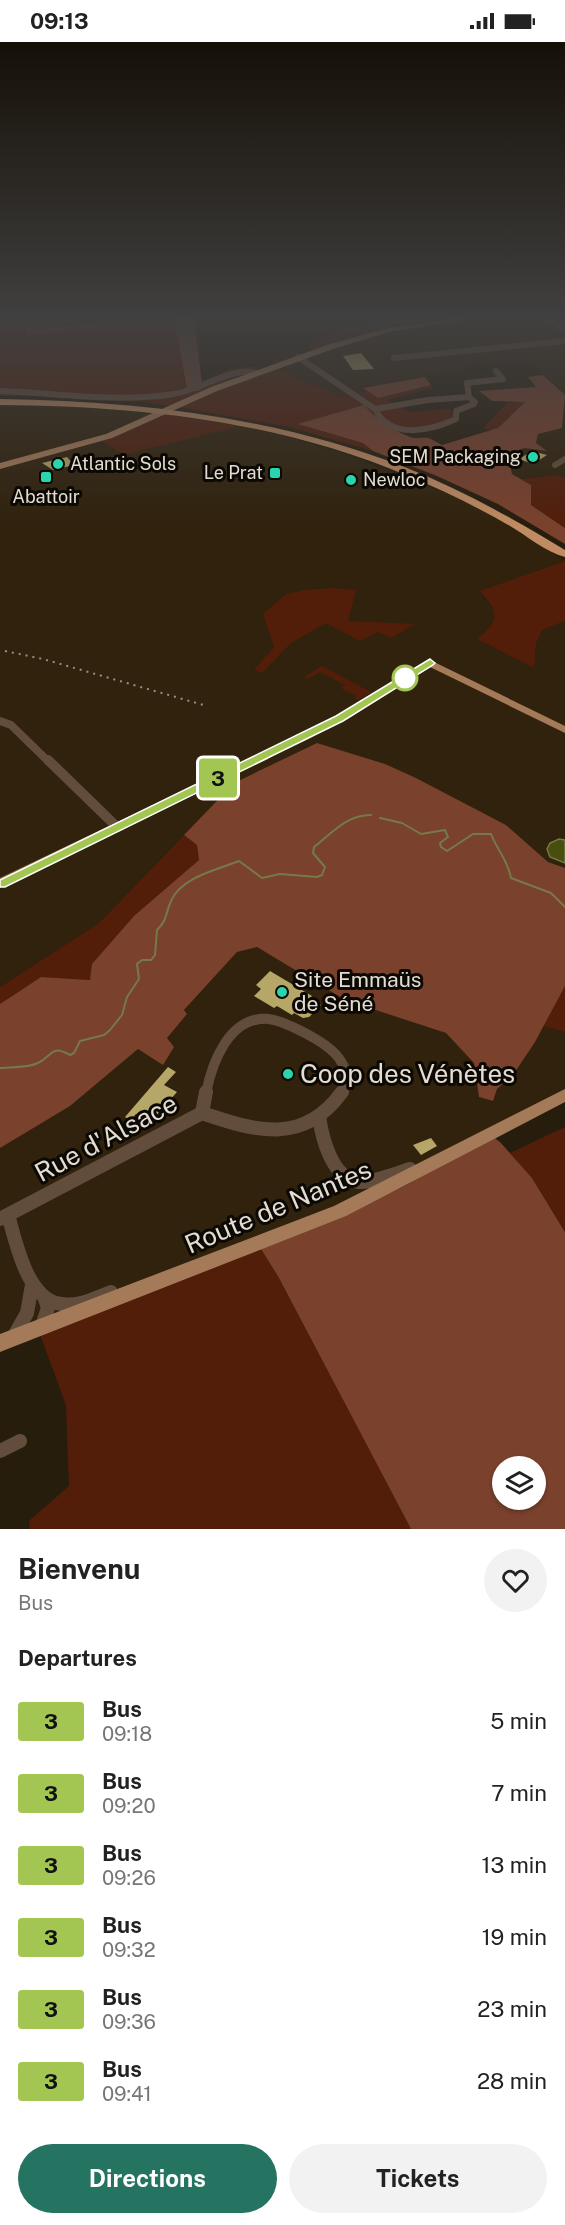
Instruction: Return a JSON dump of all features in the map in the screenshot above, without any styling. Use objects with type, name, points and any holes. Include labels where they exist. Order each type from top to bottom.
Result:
[{"type":"highway","points":[[0,400],[88,401],[159,407],[227,417],[314,436],[387,459],[449,485],[565,548]]},
{"type":"highway","points":[[0,400],[102,405],[171,412],[250,425],[315,440],[382,462],[440,485],[500,515],[565,554]]},
{"type":"main road","points":[[0,466],[102,438],[219,388]]},
{"type":"main road","points":[[294,741],[348,714],[430,663],[565,730]]},
{"type":"main road","points":[[0,884],[264,756]]},
{"type":"main road","name":"Route de Nantes","points":[[6,1341],[340,1211],[388,1189],[508,1122],[565,1095]]},
{"type":"street","points":[[0,391],[129,398],[170,395],[196,388]]},
{"type":"street","points":[[344,388],[375,409],[381,421],[388,426],[418,430],[448,423],[456,419],[456,411],[474,404],[475,402],[469,397],[468,388]]},
{"type":"street","points":[[375,409],[469,397]]},
{"type":"street","points":[[555,465],[565,459]]},
{"type":"street","points":[[0,721],[11,725],[117,827]]},
{"type":"street","points":[[264,756],[294,741]]},
{"type":"street","points":[[267,1019],[291,1026],[334,1053],[343,1064],[346,1081],[344,1088],[319,1116],[297,1127],[270,1131],[256,1130],[202,1113],[220,1047],[238,1027],[247,1023],[267,1019]]},
{"type":"street","name":"Rue d'Alsace","points":[[4,1217],[202,1113]]},
{"type":"street","points":[[319,1116],[320,1131],[340,1172],[353,1182],[399,1173],[452,1154]]},
{"type":"street","points":[[4,1217],[32,1285],[45,1299],[56,1304],[74,1304],[180,1269],[198,1268]]},
{"type":"street","points":[[6,1341],[27,1313],[32,1285]]},
{"type":"street","points":[[41,1328],[48,1308],[45,1299]]},
{"type":"street","points":[[0,1451],[20,1441]]},
{"type":"shaded area","points":[[0,388],[211,388],[171,406],[138,401],[0,396]]},
{"type":"shaded area","points":[[223,388],[321,388],[342,398],[367,391],[378,398],[417,388],[431,388],[387,400],[409,412],[450,409],[453,416],[447,420],[409,430],[391,428],[374,417],[299,424],[363,443],[373,451],[289,427],[178,407]]},
{"type":"shaded area","points":[[321,388],[364,388],[367,391],[342,398]]},
{"type":"shaded area","points":[[364,388],[417,388],[378,398]]},
{"type":"shaded area","points":[[558,388],[565,395],[562,428],[538,434],[536,443],[547,451],[524,448],[508,456],[512,474],[531,485],[531,505],[565,528],[565,544],[498,504],[437,476],[373,451],[363,443],[298,424],[364,405],[380,420],[397,431],[412,438],[429,438],[442,445],[498,428],[525,402],[492,401],[479,391]]},
{"type":"shaded area","points":[[526,401],[498,428],[493,431],[483,428],[507,403]]},
{"type":"shaded area","points":[[0,404],[105,408],[165,414],[103,441],[123,454],[240,426],[280,435],[345,454],[446,493],[492,515],[565,561],[479,591],[495,611],[494,621],[488,631],[477,639],[534,668],[536,644],[542,630],[565,621],[565,868],[548,862],[506,825],[416,778],[352,754],[234,783],[99,923],[0,987]]},
{"type":"shaded area","points":[[165,414],[240,426],[123,455],[102,441]]},
{"type":"shaded area","points":[[565,415],[565,478],[558,475],[521,479],[512,474],[507,455],[524,448],[545,450],[536,443],[538,434],[562,428]]},
{"type":"shaded area","points":[[558,475],[565,478],[565,528],[531,505],[531,485],[521,479]]},
{"type":"shaded area","points":[[565,561],[565,621],[542,630],[536,644],[534,668],[477,639],[490,627],[494,616],[490,604],[479,591]]},
{"type":"shaded area","points":[[332,588],[356,590],[348,621],[415,624],[391,638],[378,632],[360,641],[326,623],[291,643],[262,673],[254,670],[274,647],[263,614],[286,594]]},
{"type":"shaded area","points":[[322,666],[371,692],[358,700],[354,698],[357,696],[341,688],[345,685],[320,672],[308,679],[304,677]]},
{"type":"shaded area","points":[[317,743],[385,764],[416,778],[506,825],[548,862],[565,868],[565,986],[535,1042],[513,1075],[497,1089],[493,1101],[479,1097],[474,1063],[446,1033],[345,1000],[257,947],[237,952],[184,1010],[187,1014],[167,1038],[174,1047],[163,1065],[138,1049],[70,1106],[0,1148],[0,1004],[41,977],[90,980],[92,964],[134,916],[199,860],[197,845],[184,835],[234,783]]},
{"type":"shaded area","points":[[184,835],[197,845],[199,860],[173,883],[90,980],[41,977],[0,1004],[0,987],[99,923]]},
{"type":"shaded area","points":[[559,839],[565,840],[565,863],[550,857],[547,849],[550,843]]},
{"type":"shaded area","points":[[257,947],[345,1000],[446,1033],[474,1063],[479,1096],[492,1101],[497,1089],[513,1075],[543,1026],[565,1032],[565,1099],[492,1136],[406,1185],[340,1217],[0,1338],[0,1147],[70,1106],[138,1049],[167,1038],[187,1014],[184,1011],[237,952]]},
{"type":"shaded area","points":[[565,986],[565,1032],[543,1026]]},
{"type":"shaded area","points":[[565,1127],[565,1231],[532,1178],[510,1153]]},
{"type":"shaded area","points":[[492,1136],[532,1178],[565,1232],[565,1529],[411,1529],[279,1278],[261,1249],[340,1217],[406,1185]]},
{"type":"shaded area","points":[[261,1249],[279,1278],[411,1529],[30,1529],[29,1521],[69,1486],[66,1405],[36,1324]]},
{"type":"building","name":"SEM Packaging","points":[[532,451],[547,455],[533,464],[519,459]]},
{"type":"building","name":"Atlantic Sols","points":[[67,457],[74,465],[53,470],[42,463]]},
{"type":"building","name":"Site Emmaüs de Séné","points":[[270,971],[312,996],[310,998],[321,1005],[309,1017],[303,1018],[294,1013],[292,1015],[277,1006],[274,1008],[254,996],[261,989],[256,985]]},
{"type":"building","points":[[168,1067],[176,1072],[164,1085],[177,1092],[154,1118],[146,1120],[136,1114],[130,1120],[125,1117]]},
{"type":"building","points":[[431,1138],[437,1146],[421,1155],[413,1145]]},
{"type":"waterway","points":[[0,1068],[34,1065],[55,1051],[70,1055],[74,1053],[80,1041],[104,1035],[110,1030],[122,1015],[127,997],[139,979],[137,964],[142,960],[151,960],[155,955],[157,930],[165,919],[171,901],[176,893],[191,880],[239,861],[262,878],[280,874],[317,877],[322,875],[325,867],[313,853],[314,847],[347,821],[371,815]]},
{"type":"waterway","points":[[380,818],[402,823],[421,834],[445,830],[448,837],[440,843],[441,847],[447,851],[473,834],[491,834],[511,878],[551,893],[565,907]]},
{"type":"railway","points":[[5,651],[43,659],[207,706]]},
{"type":"bus line","name":"3","points":[[0,884],[340,718],[430,663]]},
{"type":"place","name":"SEM Packaging","points":[[533,457]]},
{"type":"place","name":"Atlantic Sols","points":[[58,464]]},
{"type":"place","name":"Le Prat","points":[[275,473]]},
{"type":"place","name":"Abattoir","points":[[46,477]]},
{"type":"place","name":"Newloc","points":[[351,480]]},
{"type":"place","name":"Site Emmaüs de Séné","points":[[282,992]]},
{"type":"place","name":"Coop des Vénètes","points":[[288,1074]]}]
